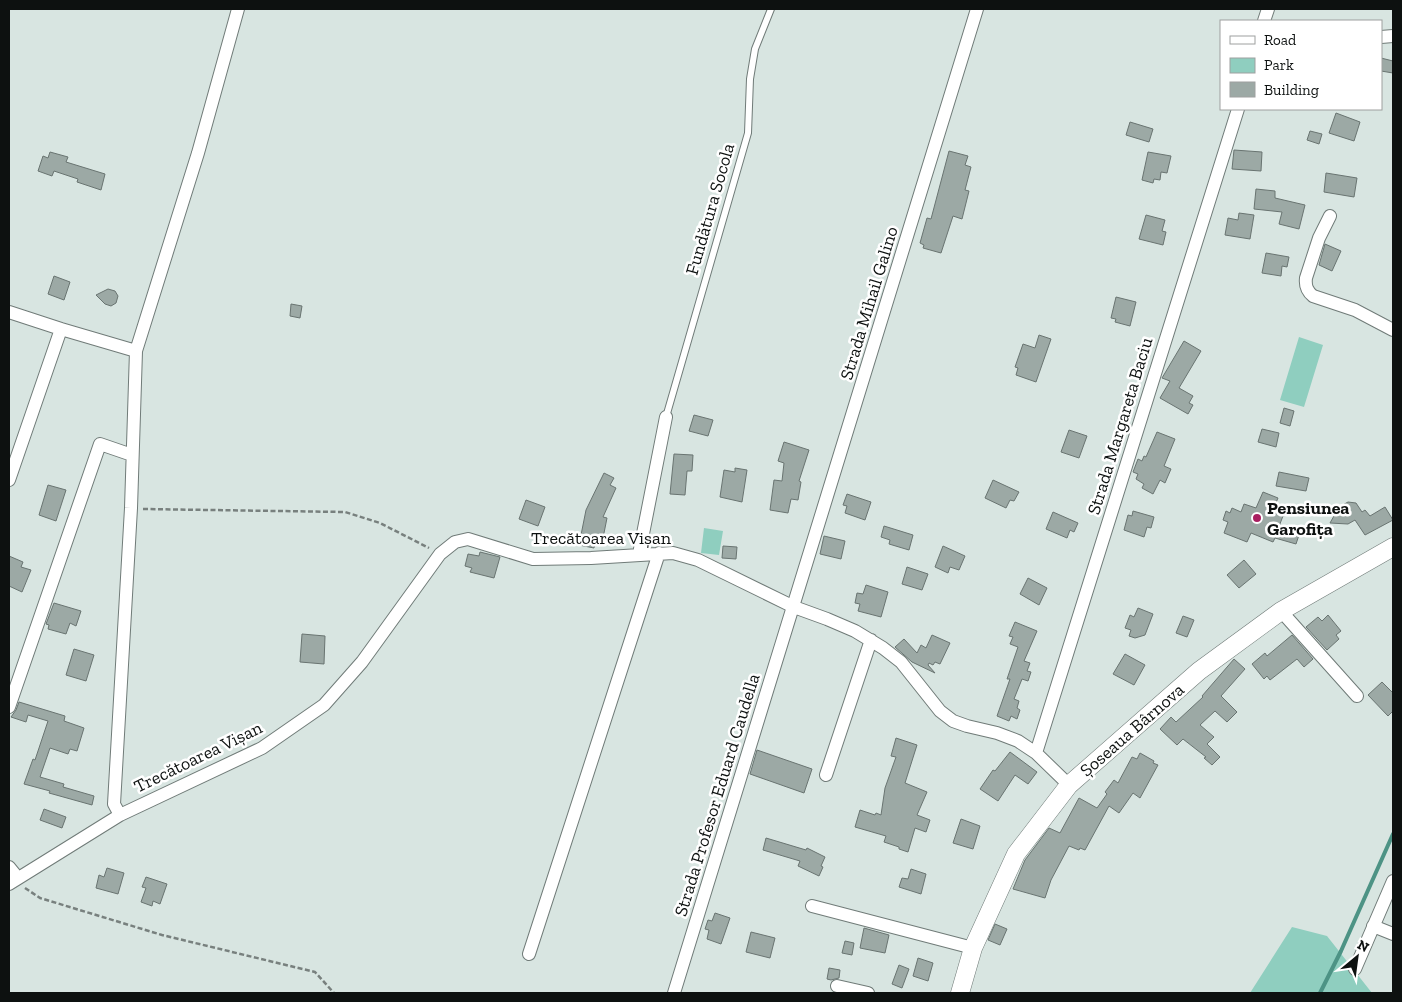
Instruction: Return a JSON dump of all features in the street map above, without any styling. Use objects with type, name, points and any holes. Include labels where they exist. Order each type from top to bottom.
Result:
[{"type":"main road","name":"Șoseaua Bârnova","points":[[960,993],[973,948],[1016,854],[1069,785],[1199,671],[1281,611],[1393,547]]},
{"type":"street","points":[[120,815],[114,804],[131,508],[136,351],[198,153],[238,9]]},
{"type":"street","name":"Strada Mihail Galino","points":[[794,607],[976,9]]},
{"type":"street","name":"Strada Margareta Baciu","points":[[1036,753],[1238,110]]},
{"type":"street","points":[[1330,216],[1319,238],[1306,278],[1308,292],[1313,296],[1355,310],[1393,330]]},
{"type":"street","points":[[9,312],[61,330],[136,351]]},
{"type":"street","points":[[9,480],[61,330]]},
{"type":"street","points":[[639,554],[666,417]]},
{"type":"street","points":[[9,707],[100,444],[132,455]]},
{"type":"street","name":"Trecătoarea Vișan","points":[[13,881],[120,815],[262,748],[324,705],[362,662],[440,554],[455,542],[468,539],[533,559],[673,553],[698,560],[794,607],[827,618],[871,640],[901,662],[940,711],[953,721],[998,733],[1018,741],[1036,753],[1069,785]]},
{"type":"street","points":[[529,954],[659,553]]},
{"type":"street","name":"Strada Profesor Eduard Caudella","points":[[674,993],[794,607]]},
{"type":"street","points":[[1281,611],[1357,696]]},
{"type":"street","points":[[826,774],[871,640]]},
{"type":"street","points":[[9,867],[13,881]]},
{"type":"street","points":[[1355,969],[1393,881]]},
{"type":"street","points":[[812,906],[973,948]]},
{"type":"street","points":[[1373,926],[1393,934]]},
{"type":"street","points":[[837,986],[868,993]]},
{"type":"lane","name":"Fundătura Socola","points":[[666,417],[748,133],[750,79],[755,49],[770,9]]},
{"type":"path","points":[[131,508],[345,512],[380,523],[440,554]]},
{"type":"path","points":[[13,881],[40,898],[162,935],[315,972],[334,993]]},
{"type":"green space","points":[[1299,337],[1323,345],[1304,407],[1280,400]]},
{"type":"green space","points":[[704,528],[723,531],[719,555],[701,553]]},
{"type":"green space","points":[[1292,927],[1327,936],[1372,993],[1250,993]]},
{"type":"building","points":[[1382,58],[1393,61],[1393,73],[1382,71]]},
{"type":"building","points":[[1336,113],[1360,122],[1354,141],[1329,133]]},
{"type":"building","points":[[1130,122],[1153,129],[1149,142],[1126,135]]},
{"type":"building","points":[[1310,131],[1322,134],[1319,144],[1307,140]]},
{"type":"building","points":[[1234,150],[1262,152],[1261,171],[1232,169]]},
{"type":"building","points":[[949,151],[968,156],[965,165],[971,167],[965,190],[969,191],[962,219],[953,216],[941,253],[923,248],[924,245],[920,243],[927,218],[931,219]]},
{"type":"building","points":[[50,152],[68,157],[66,162],[105,174],[101,190],[77,182],[78,179],[54,171],[52,176],[38,171],[43,156],[48,158]]},
{"type":"building","points":[[1148,152],[1171,156],[1167,173],[1161,172],[1160,180],[1154,179],[1153,183],[1142,180]]},
{"type":"building","points":[[1326,173],[1357,178],[1354,197],[1324,192]]},
{"type":"building","points":[[1256,189],[1275,191],[1275,198],[1305,205],[1299,229],[1279,224],[1282,212],[1254,209]]},
{"type":"building","points":[[1239,213],[1254,215],[1250,239],[1225,235],[1228,218],[1238,220]]},
{"type":"building","points":[[1146,215],[1165,220],[1162,231],[1166,232],[1163,245],[1139,239]]},
{"type":"building","points":[[1325,244],[1341,251],[1332,271],[1319,265]]},
{"type":"building","points":[[1266,253],[1289,257],[1287,267],[1282,266],[1281,276],[1262,273]]},
{"type":"building","points":[[54,276],[70,282],[64,300],[48,294]]},
{"type":"building","points":[[108,289],[115,291],[118,296],[116,303],[111,306],[105,304],[96,295]]},
{"type":"building","points":[[1116,297],[1136,302],[1130,326],[1115,322],[1116,319],[1111,318]]},
{"type":"building","points":[[291,304],[302,306],[300,318],[290,316]]},
{"type":"building","points":[[1039,335],[1051,339],[1036,382],[1016,375],[1018,368],[1015,367],[1023,344],[1035,348]]},
{"type":"building","points":[[1184,341],[1201,351],[1179,388],[1193,396],[1189,403],[1193,405],[1188,414],[1160,398],[1170,381],[1162,378]]},
{"type":"building","points":[[1284,408],[1294,411],[1290,426],[1280,423]]},
{"type":"building","points":[[694,415],[713,420],[708,436],[689,431]]},
{"type":"building","points":[[1262,429],[1279,433],[1276,447],[1258,442]]},
{"type":"building","points":[[1069,430],[1087,436],[1079,458],[1061,452]]},
{"type":"building","points":[[1157,432],[1175,439],[1164,466],[1171,469],[1165,483],[1160,480],[1153,494],[1142,488],[1144,484],[1136,479],[1138,474],[1133,472],[1138,459],[1142,461],[1144,456],[1146,457]]},
{"type":"building","points":[[784,442],[809,450],[799,481],[801,482],[798,500],[791,499],[788,513],[770,510],[774,480],[782,481],[784,463],[778,461]]},
{"type":"building","points":[[674,454],[693,455],[692,471],[687,471],[685,495],[670,494]]},
{"type":"building","points":[[735,468],[747,470],[742,502],[720,497],[724,470],[735,472]]},
{"type":"building","points":[[1279,472],[1309,478],[1306,491],[1276,486]]},
{"type":"building","points":[[604,473],[614,478],[610,485],[616,488],[603,517],[607,518],[603,538],[596,537],[594,548],[579,545],[586,510]]},
{"type":"building","points":[[993,480],[1019,492],[1014,501],[1010,500],[1006,508],[985,498]]},
{"type":"building","points":[[48,485],[66,490],[56,521],[39,515]]},
{"type":"building","points":[[1263,492],[1278,498],[1272,512],[1283,516],[1278,529],[1299,535],[1296,544],[1275,538],[1273,542],[1251,533],[1247,542],[1224,533],[1228,522],[1223,520],[1226,511],[1230,513],[1232,508],[1241,512],[1244,504],[1256,508]]},
{"type":"building","points":[[847,494],[871,502],[865,520],[845,513],[847,506],[843,505]]},
{"type":"building","points":[[526,500],[545,507],[538,526],[519,519]]},
{"type":"building","points":[[1348,502],[1356,503],[1362,512],[1365,510],[1370,516],[1385,507],[1393,520],[1365,535],[1355,520],[1348,524],[1330,523],[1339,507]]},
{"type":"building","points":[[1133,511],[1154,517],[1151,528],[1147,527],[1144,537],[1124,530],[1128,515],[1132,516]]},
{"type":"building","points":[[1053,512],[1078,523],[1074,532],[1070,530],[1067,538],[1046,529]]},
{"type":"building","points":[[884,526],[913,535],[909,550],[889,544],[890,540],[881,537]]},
{"type":"building","points":[[824,536],[845,541],[841,559],[820,554]]},
{"type":"building","points":[[723,546],[737,547],[736,559],[722,558]]},
{"type":"building","points":[[943,546],[965,556],[959,570],[950,567],[948,573],[935,567]]},
{"type":"building","points":[[480,552],[500,557],[494,578],[470,572],[472,568],[465,566],[468,554],[479,556]]},
{"type":"building","points":[[9,556],[23,562],[21,567],[31,570],[22,592],[9,586]]},
{"type":"building","points":[[1244,560],[1256,574],[1239,588],[1227,575]]},
{"type":"building","points":[[907,567],[928,574],[922,590],[902,584]]},
{"type":"building","points":[[1028,578],[1047,588],[1039,605],[1020,594]]},
{"type":"building","points":[[866,585],[888,592],[881,617],[858,611],[860,604],[855,603],[857,593],[863,594]]},
{"type":"building","points":[[54,603],[81,611],[76,626],[70,623],[66,634],[48,629],[49,625],[46,624]]},
{"type":"building","points":[[1138,608],[1153,614],[1145,635],[1135,638],[1129,636],[1131,630],[1125,628],[1130,615],[1134,617]]},
{"type":"building","points":[[1328,615],[1341,631],[1336,635],[1339,639],[1327,650],[1306,627],[1318,617],[1322,621]]},
{"type":"building","points":[[1183,616],[1194,620],[1187,637],[1176,633]]},
{"type":"building","points":[[1015,622],[1037,631],[1024,661],[1030,663],[1027,671],[1031,672],[1028,681],[1022,679],[1014,699],[1019,701],[1017,708],[1020,710],[1017,719],[1011,716],[1009,721],[997,716],[1010,679],[1007,679],[1018,647],[1010,644],[1013,637],[1009,636]]},
{"type":"building","points":[[302,634],[325,636],[324,664],[300,662]]},
{"type":"building","points":[[932,635],[950,643],[940,664],[935,662],[933,665],[929,663],[928,665],[935,673],[912,662],[895,647],[904,639],[917,653],[921,645],[926,648]]},
{"type":"building","points":[[1292,635],[1313,659],[1304,667],[1297,659],[1270,680],[1267,676],[1264,679],[1252,664],[1265,653],[1267,656]]},
{"type":"building","points":[[74,649],[94,655],[86,681],[66,675]]},
{"type":"building","points":[[1125,654],[1145,665],[1134,685],[1113,674]]},
{"type":"building","points":[[1234,659],[1245,669],[1221,696],[1237,712],[1227,722],[1215,711],[1200,725],[1214,737],[1207,744],[1220,757],[1212,765],[1204,758],[1206,757],[1183,739],[1177,745],[1160,729],[1171,717],[1176,722],[1203,697]]},
{"type":"building","points":[[1382,682],[1393,693],[1393,711],[1388,716],[1368,695]]},
{"type":"building","points":[[19,702],[65,716],[64,721],[84,728],[77,751],[70,749],[68,754],[50,748],[40,777],[64,784],[63,787],[94,796],[92,805],[24,784],[33,759],[35,760],[48,721],[28,715],[26,722],[11,717]]},
{"type":"building","points":[[896,738],[917,745],[905,783],[927,792],[917,815],[930,820],[926,832],[915,828],[908,852],[884,842],[886,836],[855,827],[860,810],[881,815],[885,788],[896,757],[891,756]]},
{"type":"building","points":[[757,750],[812,769],[804,793],[750,774]]},
{"type":"building","points":[[1010,752],[1037,772],[1028,784],[1015,775],[998,801],[980,789],[993,770],[995,771]]},
{"type":"building","points":[[1140,753],[1158,765],[1140,798],[1133,793],[1119,813],[1109,806],[1085,850],[1069,846],[1051,880],[1045,898],[1013,889],[1025,860],[1049,828],[1060,833],[1079,798],[1097,808],[1114,780],[1118,783],[1132,757],[1137,759]]},
{"type":"building","points":[[44,809],[66,817],[62,828],[40,820]]},
{"type":"building","points":[[961,819],[980,826],[973,849],[953,843]]},
{"type":"building","points":[[766,838],[806,850],[807,848],[825,857],[819,876],[798,866],[800,861],[763,850]]},
{"type":"building","points":[[107,868],[124,873],[118,894],[96,888],[99,875],[104,877]]},
{"type":"building","points":[[911,869],[926,874],[921,894],[899,887],[902,878],[908,879]]},
{"type":"building","points":[[146,877],[167,884],[160,904],[153,901],[152,906],[141,902],[146,888],[142,887]]},
{"type":"building","points":[[715,913],[730,918],[721,944],[707,939],[709,930],[705,929],[708,920],[712,921]]},
{"type":"building","points":[[995,924],[1007,929],[1000,945],[988,940]]},
{"type":"building","points":[[864,928],[889,935],[885,953],[860,948]]},
{"type":"building","points":[[751,932],[775,938],[770,958],[746,952]]},
{"type":"building","points":[[845,941],[854,943],[852,955],[842,953]]},
{"type":"building","points":[[918,958],[933,963],[928,981],[913,976]]},
{"type":"building","points":[[899,965],[909,969],[902,988],[892,984]]},
{"type":"building","points":[[829,968],[840,970],[839,978],[827,979]]},
{"type":"waterway","points":[[1320,993],[1341,951],[1393,834]]},
{"type":"place","name":"Pensiunea Garofița","points":[[1257,518]]}]
